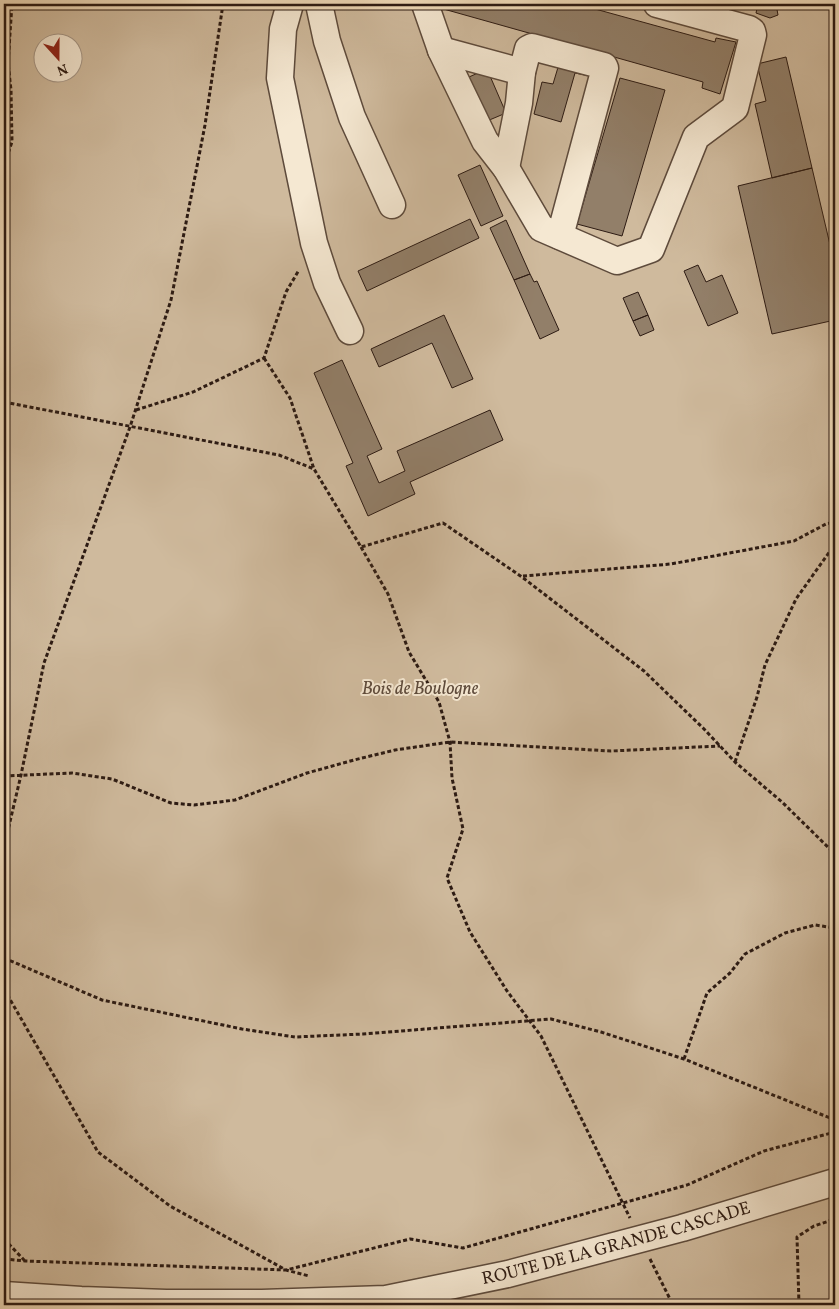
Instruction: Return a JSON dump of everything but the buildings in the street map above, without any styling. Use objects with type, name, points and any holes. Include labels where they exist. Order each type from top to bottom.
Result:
[{"type":"street","points":[[290,4],[283,29],[280,78],[314,244],[327,283],[350,331]]},
{"type":"street","points":[[319,4],[327,41],[352,117],[392,205]]},
{"type":"street","points":[[424,4],[441,50],[485,142],[506,168],[541,228],[617,261],[651,249],[696,137],[735,108],[752,31],[657,4]]},
{"type":"street","points":[[506,168],[522,72],[528,49],[532,47],[605,67],[560,236]]},
{"type":"street","points":[[441,50],[522,72]]},
{"type":"street","name":"ROUTE DE LA GRANDE CASCADE","points":[[4,1295],[166,1303],[262,1303],[386,1299],[508,1274],[640,1239],[835,1182]]},
{"type":"street","points":[[386,1299],[450,1305]]},
{"type":"path","points":[[4,165],[12,142],[11,90],[8,63],[12,4]]},
{"type":"path","points":[[4,847],[21,776],[44,663],[136,410],[171,300],[205,125],[223,4]]},
{"type":"path","points":[[136,410],[193,392],[264,358],[286,292],[314,244]]},
{"type":"path","points":[[264,358],[290,398],[314,469],[388,594],[409,652],[439,702],[450,742],[452,778],[462,829],[447,878],[470,932],[506,991],[541,1036],[673,1305]]},
{"type":"path","points":[[4,402],[279,455],[314,469]]},
{"type":"path","points":[[522,576],[671,564],[794,541],[826,524],[835,522]]},
{"type":"path","points":[[361,547],[443,523],[522,576],[644,671],[735,762],[782,802],[835,854]]},
{"type":"path","points":[[735,762],[758,697],[766,665],[796,599],[835,544]]},
{"type":"path","points":[[4,776],[72,773],[112,779],[171,803],[194,804],[235,800],[307,773],[354,760],[395,750],[450,742],[611,751],[720,746]]},
{"type":"path","points":[[684,1059],[707,993],[730,973],[745,954],[785,933],[815,925],[835,928]]},
{"type":"path","points":[[4,958],[102,1000],[242,1029],[295,1037],[363,1034],[551,1019],[601,1032],[684,1059],[835,1120]]},
{"type":"path","points":[[4,989],[98,1152],[170,1206],[286,1270],[314,1278]]},
{"type":"path","points":[[4,1259],[286,1270],[410,1239],[463,1248],[687,1186],[764,1151],[835,1132]]},
{"type":"path","points":[[799,1305],[797,1237],[814,1226],[835,1219]]},
{"type":"path","points":[[4,1239],[26,1261]]},
{"type":"green space","name":"Bois de Boulogne","points":[[4,4],[835,4],[835,1305],[4,1305]]}]
